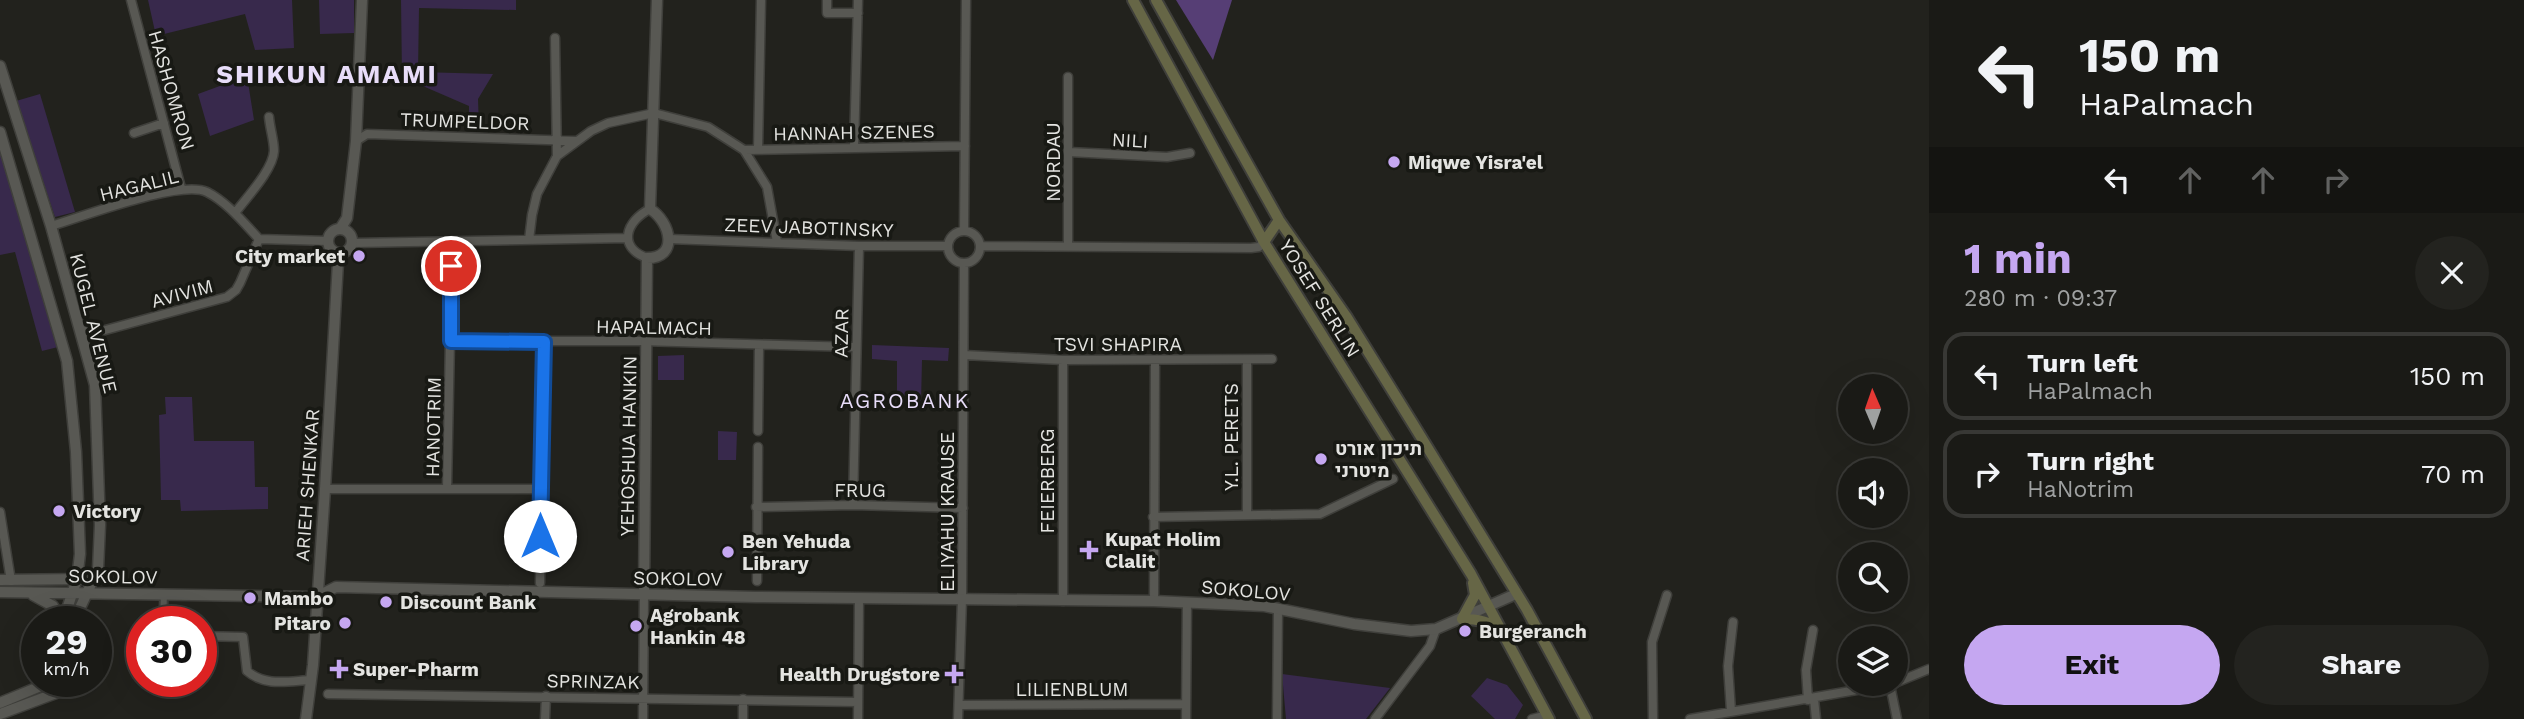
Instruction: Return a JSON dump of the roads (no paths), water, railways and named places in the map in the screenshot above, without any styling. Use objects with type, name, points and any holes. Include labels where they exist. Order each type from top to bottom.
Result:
[{"type":"main road","name":"YOSEF SERLIN","points":[[1133,0],[1264,242],[1471,574],[1547,719]]},
{"type":"main road","name":"YOSEF SERLIN","points":[[1156,0],[1279,220],[1346,316],[1527,610],[1586,719]]},
{"type":"main road","points":[[1264,242],[1279,220]]},
{"type":"main road","points":[[1471,574],[1475,595],[1462,619],[1493,624],[1504,633]]},
{"type":"street","name":"HASHOMRON","points":[[131,0],[181,188]]},
{"type":"street","points":[[353,243],[347,252],[335,253],[328,241],[330,234],[340,229],[347,218],[356,141],[362,0]]},
{"type":"street","points":[[650,209],[657,0]]},
{"type":"street","points":[[758,150],[761,0]]},
{"type":"street","points":[[827,0],[827,13],[858,13]]},
{"type":"street","points":[[854,147],[858,0]]},
{"type":"street","points":[[964,230],[966,0],[975,0]]},
{"type":"street","points":[[555,38],[557,156]]},
{"type":"street","name":"KUGEL AVENUE","points":[[0,66],[51,226],[95,385],[99,428],[98,569],[80,606]]},
{"type":"street","name":"NORDAU","points":[[1068,246],[1069,77]]},
{"type":"street","points":[[530,240],[537,194],[557,156],[576,141],[608,123],[654,113],[709,127],[744,150],[767,187],[777,242]]},
{"type":"street","points":[[235,213],[273,157],[269,117]]},
{"type":"street","points":[[134,132],[164,122]]},
{"type":"street","name":"KUGEL AVENUE","points":[[0,132],[66,361],[76,452],[80,554],[77,579],[68,606]]},
{"type":"street","name":"TRUMPELDOR","points":[[356,141],[367,134],[576,141]]},
{"type":"street","name":"HANNAH SZENES","points":[[744,150],[965,146]]},
{"type":"street","name":"NILI","points":[[1069,152],[1167,157],[1190,153]]},
{"type":"street","name":"HAGALIL","points":[[51,226],[181,188],[198,188],[209,192],[235,213],[259,239]]},
{"type":"street","points":[[650,209],[664,221],[669,239],[659,255],[648,258],[634,250],[628,238],[632,223],[650,209]]},
{"type":"street","points":[[340,229],[349,233],[353,243]]},
{"type":"street","points":[[964,230],[978,237],[981,246],[978,256],[964,263],[951,256],[948,246],[955,233],[964,230]]},
{"type":"street","points":[[353,243],[628,238]]},
{"type":"street","points":[[259,239],[328,241]]},
{"type":"street","name":"AVIVIM","points":[[80,329],[89,333],[98,332],[227,296],[236,290],[240,283],[259,239]]},
{"type":"street","name":"ZEEV JABOTINSKY","points":[[669,239],[859,246],[948,246]]},
{"type":"street","name":"HANOTRIM","points":[[447,488],[452,241]]},
{"type":"street","points":[[981,246],[1251,248],[1259,247],[1264,242]]},
{"type":"street","name":"AZAR","points":[[853,505],[859,246]]},
{"type":"street","points":[[1251,248],[1277,262]]},
{"type":"street","name":"ARIEH SHENKAR","points":[[306,719],[326,489],[338,262],[335,253]]},
{"type":"street","name":"YEHOSHUA HANKIN","points":[[643,719],[648,258]]},
{"type":"street","name":"ELIYAHU KRAUSE","points":[[958,719],[962,599],[964,263]]},
{"type":"street","name":"HAPALMACH","points":[[451,341],[647,341],[856,347]]},
{"type":"street","points":[[540,583],[544,342]]},
{"type":"street","points":[[758,431],[759,346]]},
{"type":"street","name":"TSVI SHAPIRA","points":[[964,355],[1063,360],[1272,359]]},
{"type":"street","name":"FEIERBERG","points":[[1063,360],[1063,601]]},
{"type":"street","points":[[1154,601],[1155,360]]},
{"type":"street","name":"Y.L. PERETS","points":[[1247,360],[1247,514]]},
{"type":"street","points":[[757,581],[758,447]]},
{"type":"street","points":[[1153,517],[1320,514],[1393,479]]},
{"type":"street","points":[[326,489],[541,489]]},
{"type":"street","name":"FRUG","points":[[756,507],[853,505],[962,508]]},
{"type":"street","points":[[0,512],[5,581]]},
{"type":"street","name":"SOKOLOV","points":[[5,581],[94,579]]},
{"type":"street","name":"SOKOLOV","points":[[0,592],[316,597],[336,587],[644,595],[1154,601],[1278,608],[1411,631],[1436,629],[1516,594]]},
{"type":"street","points":[[29,593],[53,606]]},
{"type":"street","points":[[164,594],[164,606]]},
{"type":"street","points":[[1653,719],[1652,642],[1667,595]]},
{"type":"street","points":[[858,719],[859,598]]},
{"type":"street","points":[[1186,719],[1187,602]]},
{"type":"street","points":[[1277,719],[1278,608]]},
{"type":"street","points":[[1731,712],[1728,666],[1733,622]]},
{"type":"street","points":[[1375,719],[1430,646],[1436,629]]},
{"type":"street","points":[[1813,630],[1806,670],[1816,719]]},
{"type":"street","points":[[217,636],[243,637],[245,666],[251,675],[265,681],[311,680]]},
{"type":"street","points":[[1908,678],[1929,669]]},
{"type":"street","points":[[0,703],[21,694]]},
{"type":"street","name":"SPRINZAK","points":[[328,694],[858,702]]},
{"type":"street","points":[[1690,719],[1838,694]]},
{"type":"street","points":[[545,696],[545,719]]},
{"type":"street","points":[[1894,696],[1897,719]]},
{"type":"street","points":[[0,714],[46,697]]},
{"type":"street","points":[[743,699],[743,719]]},
{"type":"street","name":"LILIENBLUM","points":[[959,705],[1186,704]]},
{"type":"street","points":[[1532,719],[1547,719]]},
{"type":"place","name":"Miqwe Yisra'el","points":[[1394,162]]},
{"type":"place","name":"City market","points":[[359,256]]},
{"type":"place","name":"תיכון אורט מיטרני","points":[[1321,459]]},
{"type":"place","name":"Victory","points":[[59,511]]},
{"type":"place","name":"Kupat Holim Clalit","points":[[1089,550]]},
{"type":"place","name":"Ben Yehuda Library","points":[[728,552]]},
{"type":"place","name":"Mambo","points":[[250,598]]},
{"type":"place","name":"Discount Bank","points":[[386,602]]},
{"type":"place","name":"Pitaro","points":[[345,623]]},
{"type":"place","name":"Agrobank Hankin 48","points":[[636,626]]},
{"type":"place","name":"Burgeranch","points":[[1465,631]]},
{"type":"place","name":"Super-Pharm","points":[[339,669]]},
{"type":"place","name":"Health Drugstore","points":[[954,674]]},
{"type":"district","name":"SHIKUN AMAMI","points":[[327,74]]},
{"type":"district","name":"AGROBANK","points":[[905,401]]}]
